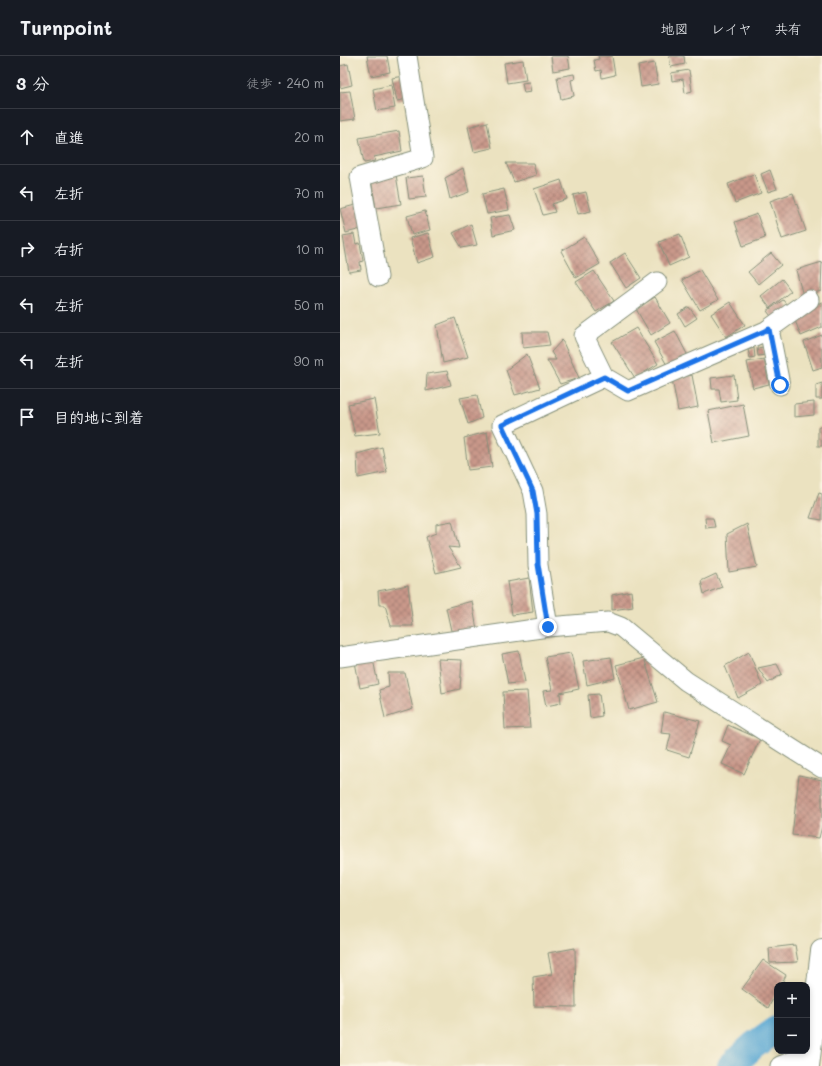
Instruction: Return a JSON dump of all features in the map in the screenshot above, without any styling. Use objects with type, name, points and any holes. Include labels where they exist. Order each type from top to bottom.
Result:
[{"type":"main road","points":[[808,1060],[822,951]]},
{"type":"street","points":[[378,277],[360,177],[423,158],[407,56]]},
{"type":"street","points":[[657,282],[584,336],[604,377],[628,391],[769,329],[810,300]]},
{"type":"street","points":[[769,329],[780,385]]},
{"type":"street","points":[[548,627],[538,564],[537,514],[533,491],[502,425],[604,377]]},
{"type":"street","points":[[340,657],[548,627],[608,622],[621,627],[686,681],[822,768]]},
{"type":"street","points":[[780,1066],[808,1060]]},
{"type":"building","points":[[367,56],[387,56],[390,72],[371,76]]},
{"type":"building","points":[[551,56],[568,56],[570,68],[553,71]]},
{"type":"building","points":[[598,56],[612,56],[615,75],[602,78],[601,70],[596,71],[594,60],[599,59]]},
{"type":"building","points":[[669,56],[684,56],[685,64],[671,67]]},
{"type":"building","points":[[523,60],[526,80],[507,83],[504,63]]},
{"type":"building","points":[[654,63],[658,84],[641,87],[638,66]]},
{"type":"building","points":[[348,64],[352,85],[340,88],[340,66]]},
{"type":"building","points":[[689,70],[692,91],[685,93],[683,79],[672,81],[671,73]]},
{"type":"building","points":[[574,74],[575,79],[571,80],[574,96],[561,99],[557,77]]},
{"type":"building","points":[[403,76],[407,99],[397,101],[392,78]]},
{"type":"building","points":[[529,82],[531,92],[524,93],[522,83]]},
{"type":"building","points":[[391,85],[395,108],[377,111],[373,89]]},
{"type":"building","points":[[350,91],[355,119],[340,121],[340,92]]},
{"type":"building","points":[[487,122],[492,148],[474,152],[468,127]]},
{"type":"building","points":[[399,131],[402,151],[374,157],[375,161],[364,163],[359,138]]},
{"type":"building","points":[[506,163],[533,163],[536,175],[514,182]]},
{"type":"building","points":[[463,168],[469,192],[450,199],[445,178]]},
{"type":"building","points":[[770,170],[777,189],[768,192],[761,174]]},
{"type":"building","points":[[754,174],[761,193],[735,203],[728,184]]},
{"type":"building","points":[[396,175],[401,204],[376,208],[371,179]]},
{"type":"building","points":[[423,176],[426,197],[409,199],[406,178]]},
{"type":"building","points":[[561,180],[567,199],[552,204],[555,212],[543,215],[534,189]]},
{"type":"building","points":[[504,189],[509,210],[487,214],[482,194]]},
{"type":"building","points":[[586,192],[591,211],[578,214],[573,195]]},
{"type":"building","points":[[793,193],[806,231],[782,239],[770,201]]},
{"type":"building","points":[[359,204],[365,228],[346,233],[340,209]]},
{"type":"building","points":[[425,211],[430,230],[412,235],[407,216]]},
{"type":"building","points":[[757,214],[765,238],[743,246],[735,222]]},
{"type":"building","points":[[510,215],[515,230],[493,235],[490,218]]},
{"type":"building","points":[[471,224],[477,245],[462,248],[453,233]]},
{"type":"building","points":[[428,233],[435,257],[417,263],[410,238]]},
{"type":"building","points":[[354,234],[356,244],[360,243],[363,261],[360,262],[361,270],[349,272],[343,236]]},
{"type":"building","points":[[680,234],[689,257],[669,266],[659,242]]},
{"type":"building","points":[[584,237],[600,264],[576,278],[561,251]]},
{"type":"building","points":[[625,253],[641,278],[626,288],[610,263]]},
{"type":"building","points":[[771,253],[781,265],[758,284],[748,272]]},
{"type":"building","points":[[822,262],[821,291],[803,296],[796,270]]},
{"type":"building","points":[[700,270],[718,300],[700,310],[682,280]]},
{"type":"building","points":[[594,271],[614,301],[596,312],[576,282]]},
{"type":"building","points":[[782,279],[791,291],[770,308],[761,296]]},
{"type":"building","points":[[655,297],[670,323],[651,335],[636,309]]},
{"type":"building","points":[[783,300],[789,308],[774,320],[767,311]]},
{"type":"building","points":[[730,302],[745,325],[726,337],[711,314]]},
{"type":"building","points":[[822,302],[822,327],[801,336],[794,318],[803,310]]},
{"type":"building","points":[[689,307],[697,318],[685,326],[678,314]]},
{"type":"building","points":[[455,318],[468,357],[443,363],[437,325]]},
{"type":"building","points":[[636,328],[658,364],[635,378],[612,342]]},
{"type":"building","points":[[675,331],[688,356],[668,367],[654,342]]},
{"type":"building","points":[[522,332],[547,332],[550,345],[523,348]]},
{"type":"building","points":[[822,335],[822,367],[813,370],[804,342]]},
{"type":"building","points":[[562,340],[579,378],[560,384],[547,360],[556,360],[551,352]]},
{"type":"building","points":[[763,347],[765,355],[758,356],[757,348]]},
{"type":"building","points":[[754,348],[755,357],[750,358],[748,350]]},
{"type":"building","points":[[527,354],[540,388],[515,395],[506,370]]},
{"type":"building","points":[[764,359],[769,384],[753,388],[747,362]]},
{"type":"building","points":[[447,371],[451,385],[426,391],[427,374]]},
{"type":"building","points":[[692,375],[698,407],[678,411],[672,379]]},
{"type":"building","points":[[734,375],[737,400],[721,402],[719,389],[712,389],[711,378]]},
{"type":"building","points":[[822,383],[822,399],[816,399],[816,385]]},
{"type":"building","points":[[477,395],[482,418],[468,424],[460,398]]},
{"type":"building","points":[[374,399],[380,433],[355,436],[348,404]]},
{"type":"building","points":[[814,402],[814,415],[794,417],[794,404]]},
{"type":"building","points":[[743,404],[749,436],[714,443],[708,411]]},
{"type":"building","points":[[818,427],[822,427],[822,446],[818,446]]},
{"type":"building","points":[[487,432],[492,467],[468,470],[464,438]]},
{"type":"building","points":[[382,447],[387,472],[358,478],[357,454]]},
{"type":"building","points":[[819,493],[822,494],[822,520],[810,518]]},
{"type":"building","points":[[705,518],[713,518],[715,527],[706,528]]},
{"type":"building","points":[[452,521],[459,548],[448,547],[461,567],[436,573],[426,537],[436,533],[436,524]]},
{"type":"building","points":[[747,524],[757,567],[729,572],[727,534]]},
{"type":"building","points":[[716,574],[722,587],[704,594],[701,581]]},
{"type":"building","points":[[529,578],[533,612],[512,615],[507,582]]},
{"type":"building","points":[[408,585],[413,626],[391,626],[385,605],[379,605],[378,591]]},
{"type":"building","points":[[631,591],[633,607],[612,610],[612,595]]},
{"type":"building","points":[[472,601],[477,630],[452,635],[446,608]]},
{"type":"building","points":[[519,651],[525,682],[508,684],[502,654]]},
{"type":"building","points":[[749,652],[762,685],[738,698],[725,666]]},
{"type":"building","points":[[571,653],[579,689],[560,693],[561,703],[546,706],[543,691],[552,690],[545,657]]},
{"type":"building","points":[[611,657],[615,678],[587,685],[583,661]]},
{"type":"building","points":[[644,658],[658,702],[629,710],[616,665]]},
{"type":"building","points":[[373,659],[378,684],[360,688],[355,662]]},
{"type":"building","points":[[438,659],[462,660],[460,689],[442,693]]},
{"type":"building","points":[[777,664],[782,674],[768,683],[758,668]]},
{"type":"building","points":[[388,673],[405,673],[413,709],[385,718],[379,690],[389,687]]},
{"type":"building","points":[[527,691],[530,728],[505,729],[503,692]]},
{"type":"building","points":[[599,694],[602,716],[590,718],[588,695]]},
{"type":"building","points":[[664,712],[700,721],[689,757],[667,750],[671,734],[661,733]]},
{"type":"building","points":[[728,725],[760,739],[744,774],[722,764],[731,745],[722,741]]},
{"type":"building","points":[[799,775],[822,780],[822,826],[819,838],[792,835]]},
{"type":"building","points":[[795,945],[798,962],[770,963],[769,948]]},
{"type":"building","points":[[575,948],[576,1007],[534,1006],[533,977],[552,974],[548,953]]},
{"type":"building","points":[[763,960],[786,975],[782,982],[774,982],[774,997],[768,1008],[742,989]]},
{"type":"waterway","points":[[731,1066],[754,1045],[774,1031]]},
{"type":"route","points":[[548,627],[538,564],[537,514],[533,491],[502,425],[604,377],[628,391],[769,329],[780,385]]}]
